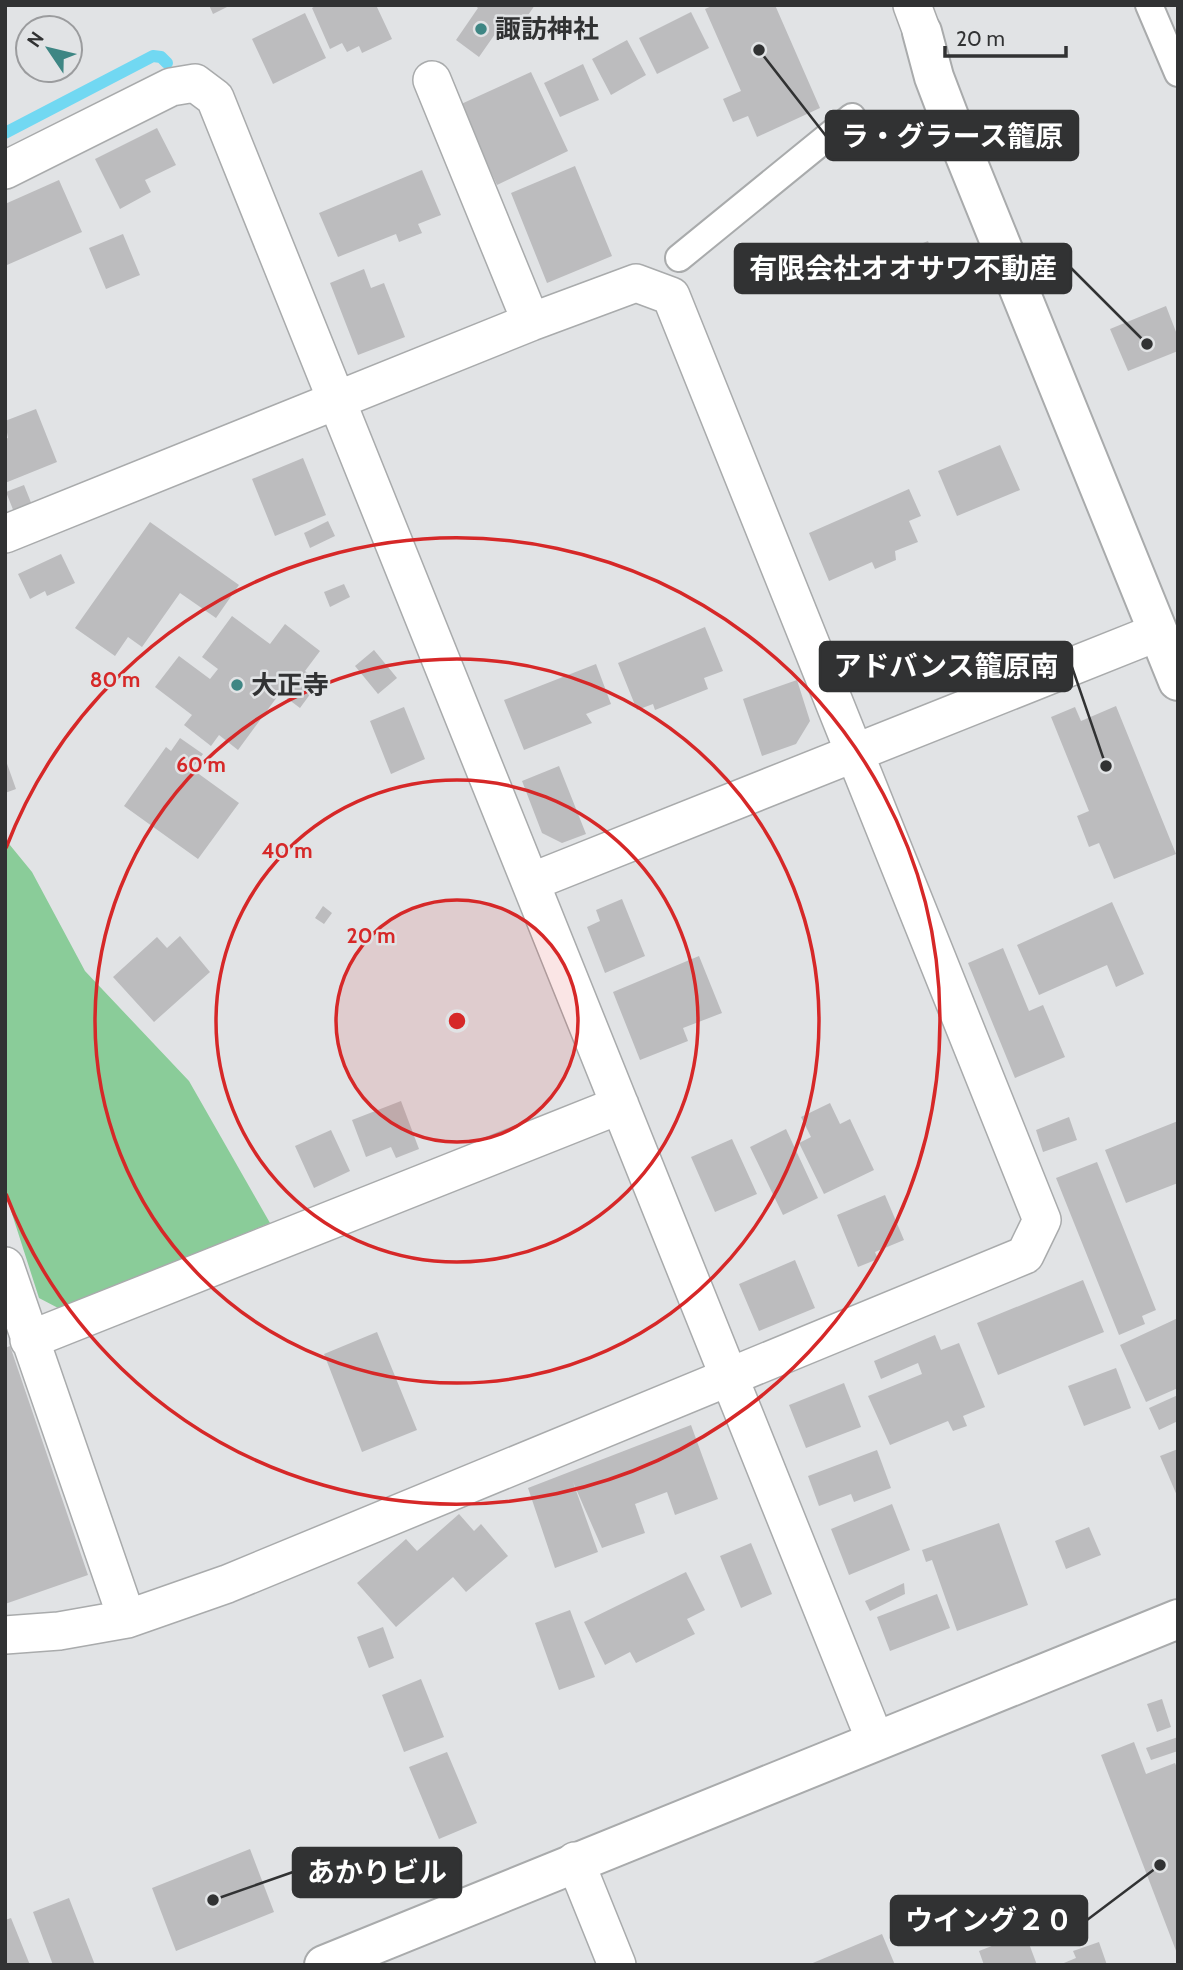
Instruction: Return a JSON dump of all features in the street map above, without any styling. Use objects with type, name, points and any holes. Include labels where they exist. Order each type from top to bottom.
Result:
[{"type":"street","points":[[1149,5],[1178,73]]},
{"type":"street","points":[[922,14],[934,77],[950,119],[1178,681]]},
{"type":"street","points":[[432,80],[530,322]]},
{"type":"street","points":[[5,170],[171,87],[195,83],[215,97],[875,1740]]},
{"type":"street","points":[[679,258],[852,117]]},
{"type":"street","points":[[5,534],[530,322],[636,282],[671,296],[1042,1220],[1025,1255],[227,1584],[127,1619],[59,1631],[5,1635]]},
{"type":"street","points":[[531,882],[1158,632]]},
{"type":"street","points":[[29,1340],[620,1105]]},
{"type":"street","points":[[5,1266],[127,1619]]},
{"type":"street","points":[[324,1965],[575,1861],[1178,1619]]},
{"type":"street","points":[[575,1861],[617,1965]]},
{"type":"green space","points":[[5,839],[32,872],[85,971],[189,1081],[270,1223],[60,1309],[39,1298],[5,1192]]},
{"type":"building","points":[[209,5],[231,5],[213,14]]},
{"type":"building","points":[[317,5],[376,5],[392,39],[362,53],[359,46],[347,52],[342,43],[330,49],[312,8]]},
{"type":"building","name":"諏訪神社","points":[[474,5],[535,5],[515,34],[502,24],[479,57],[456,40],[478,8]]},
{"type":"building","points":[[714,5],[775,5],[820,108],[757,137],[748,116],[733,122],[723,99],[741,91],[705,9]]},
{"type":"building","points":[[691,12],[709,48],[657,74],[639,38]]},
{"type":"building","points":[[305,13],[326,58],[273,84],[252,39]]},
{"type":"building","points":[[627,40],[646,75],[611,95],[592,59]]},
{"type":"building","points":[[583,64],[599,100],[560,117],[544,83]]},
{"type":"building","points":[[531,72],[568,151],[497,185],[459,105]]},
{"type":"building","points":[[157,128],[176,165],[145,180],[151,192],[120,209],[95,159]]},
{"type":"building","points":[[575,166],[612,256],[547,283],[511,193]]},
{"type":"building","points":[[422,170],[441,215],[418,224],[422,233],[399,242],[396,234],[338,257],[319,213]]},
{"type":"building","points":[[59,180],[82,232],[7,265],[5,204]]},
{"type":"building","points":[[123,234],[140,275],[106,289],[89,248]]},
{"type":"building","points":[[928,241],[943,279],[928,285],[926,281],[907,288],[893,255]]},
{"type":"building","points":[[364,269],[371,288],[384,283],[405,337],[358,355],[330,283]]},
{"type":"building","points":[[1166,306],[1178,337],[1178,351],[1128,371],[1110,329]]},
{"type":"building","points":[[36,409],[57,462],[5,483],[5,439],[8,438],[5,421]]},
{"type":"building","points":[[1000,445],[1020,490],[957,516],[938,471]]},
{"type":"building","points":[[303,458],[326,515],[275,536],[252,479]]},
{"type":"building","points":[[24,485],[32,505],[14,512],[6,492]]},
{"type":"building","points":[[909,489],[921,516],[909,521],[918,542],[895,551],[896,560],[875,569],[872,562],[829,581],[809,533]]},
{"type":"building","points":[[328,521],[335,536],[310,548],[304,533]]},
{"type":"building","points":[[150,522],[239,585],[216,618],[180,593],[142,647],[128,637],[115,656],[75,628]]},
{"type":"building","points":[[61,554],[75,583],[47,596],[45,591],[30,599],[18,574]]},
{"type":"building","points":[[344,584],[350,597],[330,607],[324,592]]},
{"type":"building","name":"大正寺","points":[[232,616],[270,644],[285,624],[320,651],[305,671],[319,682],[300,708],[280,693],[238,750],[219,735],[211,746],[184,725],[192,715],[155,687],[179,656],[210,679],[218,669],[202,657]]},
{"type":"building","points":[[705,627],[723,671],[704,678],[708,689],[655,710],[653,704],[637,710],[618,663]]},
{"type":"building","points":[[374,650],[397,678],[378,694],[355,666]]},
{"type":"building","points":[[596,664],[611,704],[586,714],[592,723],[524,750],[504,700]]},
{"type":"building","points":[[797,680],[810,721],[796,744],[762,756],[743,699]]},
{"type":"building","points":[[1116,706],[1176,854],[1114,879],[1099,843],[1089,847],[1077,816],[1089,811],[1051,717],[1075,707],[1081,721]]},
{"type":"building","points":[[404,707],[425,759],[391,774],[370,721]]},
{"type":"building","points":[[180,738],[203,754],[192,769],[239,803],[198,859],[124,806],[166,747],[171,751]]},
{"type":"building","points":[[5,758],[16,789],[5,793]]},
{"type":"building","points":[[559,766],[586,834],[562,843],[542,833],[522,781]]},
{"type":"building","points":[[622,899],[645,956],[605,973],[587,927],[600,921],[596,910]]},
{"type":"building","points":[[1112,902],[1144,974],[1116,987],[1107,965],[1039,995],[1017,945]]},
{"type":"building","points":[[323,906],[332,913],[324,924],[315,918]]},
{"type":"building","points":[[180,936],[210,972],[154,1022],[113,977],[157,937],[167,948]]},
{"type":"building","points":[[1003,948],[1029,1011],[1043,1005],[1065,1057],[1015,1078],[968,963]]},
{"type":"building","points":[[699,956],[722,1013],[683,1028],[688,1041],[640,1060],[613,992]]},
{"type":"building","points":[[401,1101],[419,1149],[396,1158],[391,1147],[366,1157],[352,1120]]},
{"type":"building","points":[[830,1103],[840,1124],[850,1119],[874,1170],[824,1194],[799,1143],[811,1137],[801,1117]]},
{"type":"building","points":[[1069,1117],[1077,1140],[1043,1152],[1036,1130]]},
{"type":"building","points":[[1178,1121],[1178,1183],[1126,1203],[1105,1150]]},
{"type":"building","points":[[786,1129],[818,1198],[783,1215],[750,1147]]},
{"type":"building","points":[[331,1130],[350,1171],[314,1188],[295,1146]]},
{"type":"building","points":[[732,1139],[757,1194],[715,1212],[691,1157]]},
{"type":"building","points":[[1097,1162],[1156,1310],[1142,1316],[1145,1324],[1119,1335],[1056,1178]]},
{"type":"building","points":[[885,1195],[904,1240],[875,1252],[878,1259],[858,1267],[837,1215]]},
{"type":"building","points":[[795,1260],[815,1308],[759,1331],[739,1284]]},
{"type":"building","points":[[1083,1280],[1104,1332],[998,1375],[977,1323]]},
{"type":"building","points":[[1178,1318],[1178,1388],[1146,1402],[1120,1345]]},
{"type":"building","points":[[377,1332],[417,1430],[362,1452],[324,1354]]},
{"type":"building","points":[[935,1335],[941,1350],[959,1343],[985,1407],[963,1416],[967,1426],[953,1431],[948,1421],[890,1445],[868,1396],[922,1374],[918,1363],[881,1379],[874,1361]]},
{"type":"building","points":[[10,1346],[88,1575],[5,1604],[5,1348]]},
{"type":"building","points":[[1116,1368],[1131,1408],[1084,1426],[1068,1386]]},
{"type":"building","points":[[844,1383],[861,1427],[806,1448],[789,1405]]},
{"type":"building","points":[[1178,1395],[1178,1421],[1159,1430],[1149,1408]]},
{"type":"building","points":[[691,1425],[718,1499],[675,1515],[667,1492],[635,1504],[645,1533],[602,1548],[573,1482],[598,1552],[555,1568],[528,1488]]},
{"type":"building","points":[[1178,1449],[1178,1498],[1160,1456]]},
{"type":"building","points":[[877,1450],[891,1488],[854,1502],[851,1494],[819,1506],[808,1476]]},
{"type":"building","points":[[892,1504],[910,1550],[849,1575],[831,1529]]},
{"type":"building","points":[[459,1514],[474,1531],[481,1524],[508,1556],[466,1592],[453,1577],[396,1627],[357,1583],[406,1539],[417,1551]]},
{"type":"building","points":[[999,1523],[1028,1605],[957,1631],[932,1560],[926,1562],[922,1550]]},
{"type":"building","points":[[1089,1527],[1101,1555],[1066,1569],[1055,1541]]},
{"type":"building","points":[[751,1543],[772,1594],[741,1608],[720,1556]]},
{"type":"building","points":[[686,1572],[705,1610],[687,1619],[695,1634],[636,1663],[630,1652],[605,1665],[584,1622]]},
{"type":"building","points":[[904,1583],[905,1594],[870,1611],[865,1601]]},
{"type":"building","points":[[937,1594],[950,1628],[890,1651],[877,1617]]},
{"type":"building","points":[[570,1610],[595,1677],[559,1690],[535,1623]]},
{"type":"building","points":[[383,1627],[394,1658],[369,1668],[357,1637]]},
{"type":"building","points":[[421,1679],[444,1737],[404,1752],[382,1695]]},
{"type":"building","points":[[1162,1699],[1171,1727],[1157,1732],[1147,1704]]},
{"type":"building","points":[[1178,1737],[1178,1751],[1151,1760],[1146,1748]]},
{"type":"building","points":[[1134,1742],[1146,1774],[1175,1763],[1178,1770],[1178,1956],[1101,1755]]},
{"type":"building","points":[[447,1752],[477,1823],[439,1839],[409,1767]]},
{"type":"building","points":[[250,1849],[274,1912],[176,1951],[152,1888]]},
{"type":"building","points":[[69,1898],[95,1965],[53,1965],[33,1912]]},
{"type":"building","points":[[11,1918],[30,1965],[5,1965],[5,1920]]},
{"type":"building","points":[[1025,1933],[1037,1965],[984,1965],[979,1951]]},
{"type":"building","points":[[882,1934],[895,1965],[808,1965]]},
{"type":"building","points":[[1099,1942],[1107,1965],[1059,1965],[1076,1958],[1073,1951]]},
{"type":"waterway","points":[[5,133],[153,56],[161,57],[167,63]]},
{"type":"place","name":"諏訪神社","points":[[481,29]]},
{"type":"place","name":"ラ・グラース籠原","points":[[759,50]]},
{"type":"place","name":"有限会社オオサワ不動産","points":[[1147,344]]},
{"type":"place","name":"大正寺","points":[[237,685]]},
{"type":"place","name":"アドバンス籠原南","points":[[1106,766]]},
{"type":"place","name":"ウイング２０","points":[[1160,1865]]},
{"type":"place","name":"あかりビル","points":[[213,1900]]}]
